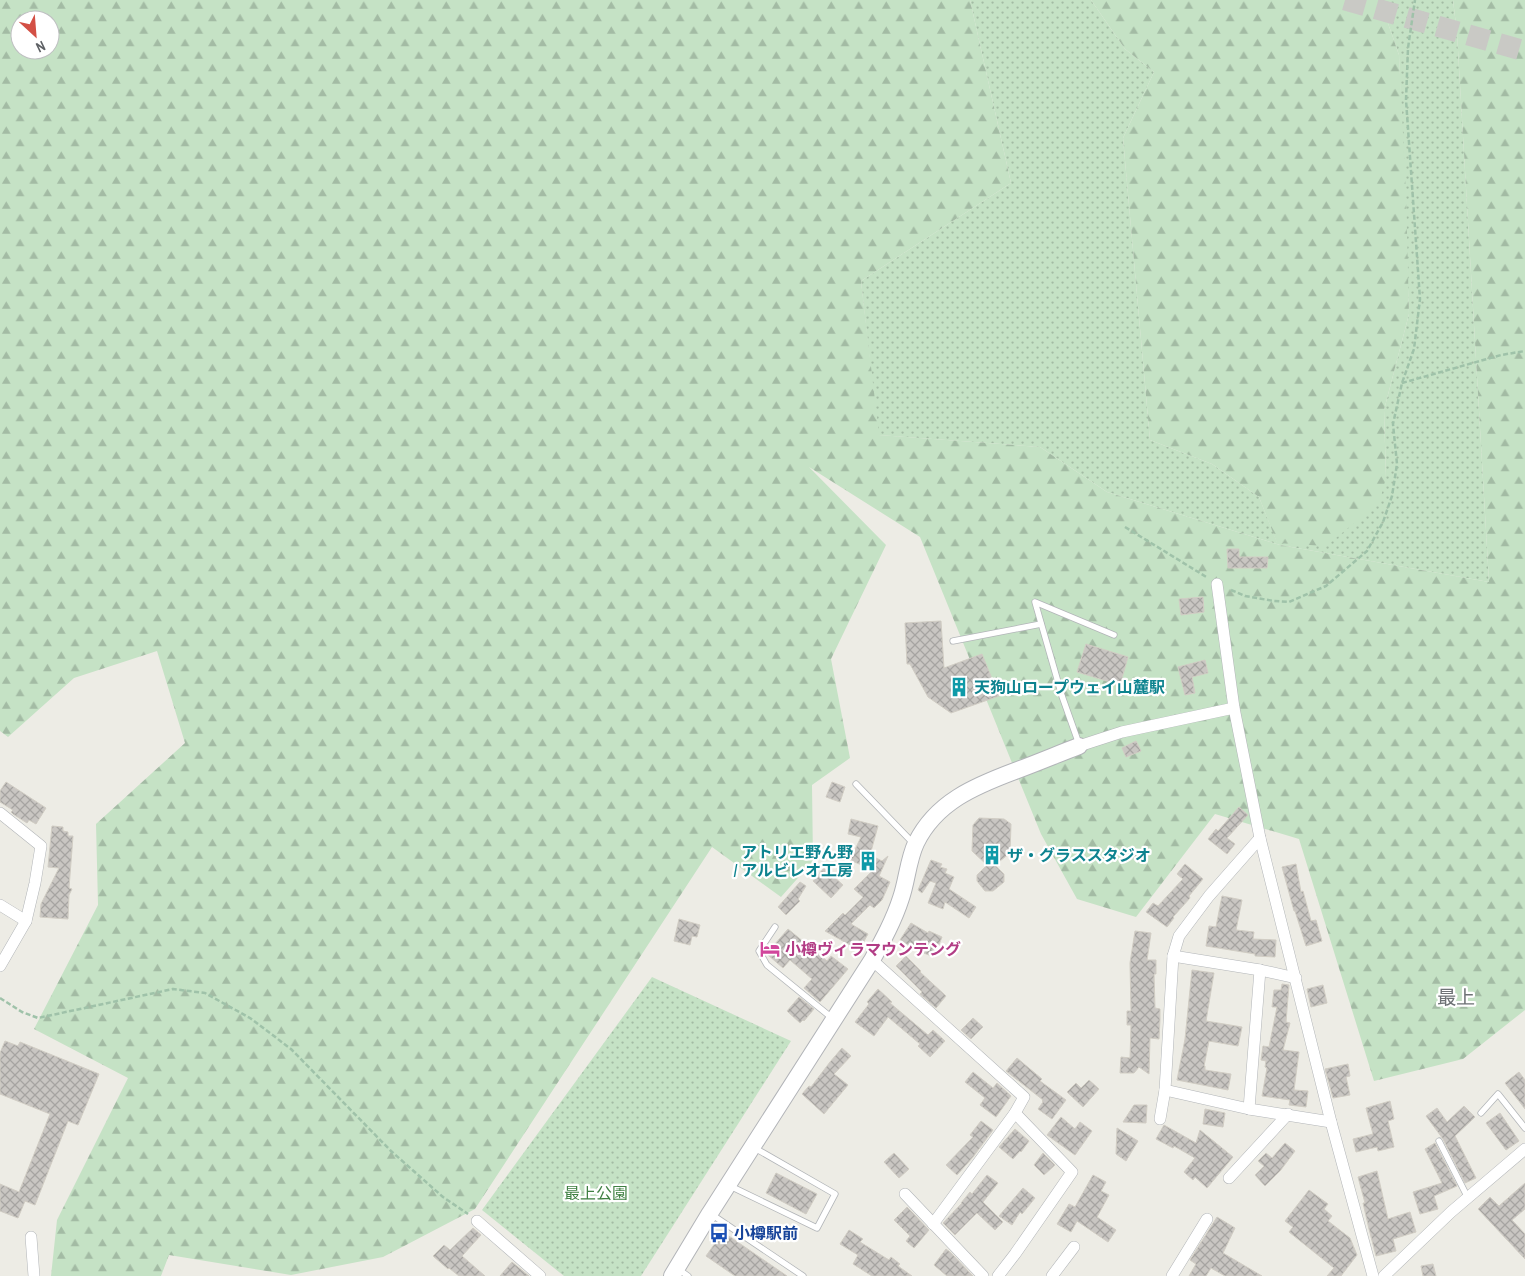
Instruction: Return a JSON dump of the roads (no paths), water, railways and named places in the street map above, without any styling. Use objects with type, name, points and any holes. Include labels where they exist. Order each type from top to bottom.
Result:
[{"type":"street","points":[[1217,584],[1234,708],[1260,838],[1331,1122],[1373,1276]]},
{"type":"street","points":[[679,1273],[710,1213],[872,960],[889,930],[901,898],[915,844],[937,813],[956,798],[979,785],[1079,746],[1122,732],[1234,708]]},
{"type":"street","points":[[0,813],[41,846],[26,921],[0,966]]},
{"type":"street","points":[[1160,1119],[1164,1090],[1173,956],[1179,936],[1209,896],[1260,838]]},
{"type":"street","points":[[0,905],[26,921]]},
{"type":"street","points":[[1173,956],[1260,970],[1296,978]]},
{"type":"street","points":[[872,960],[1024,1097],[1015,1113],[932,1224]]},
{"type":"street","points":[[1249,1109],[1260,970]]},
{"type":"street","points":[[1164,1090],[1249,1109],[1331,1122]]},
{"type":"street","points":[[998,1276],[1072,1172],[1015,1113]]},
{"type":"street","points":[[1229,1178],[1288,1114]]},
{"type":"street","points":[[1384,1276],[1521,1152],[1525,1165]]},
{"type":"street","points":[[905,1194],[983,1276]]},
{"type":"street","points":[[1172,1276],[1207,1219]]},
{"type":"street","points":[[478,1221],[540,1276]]},
{"type":"street","points":[[31,1237],[34,1276]]},
{"type":"street","points":[[1052,1276],[1074,1247]]},
{"type":"lane","points":[[1079,746],[1062,696],[1035,602],[1114,635]]},
{"type":"lane","points":[[953,642],[1041,624]]},
{"type":"lane","points":[[856,784],[915,844]]},
{"type":"lane","points":[[775,928],[759,951],[767,965],[834,1020]]},
{"type":"lane","points":[[1481,1113],[1498,1094],[1525,1128]]},
{"type":"lane","points":[[1439,1140],[1468,1198]]},
{"type":"lane","points":[[728,1185],[816,1228],[835,1194],[753,1147]]},
{"type":"lane","points":[[710,1213],[803,1276]]},
{"type":"tunnel","points":[[1345,0],[1525,51]]},
{"type":"place","name":"天狗山ロープウェイ山麓駅","points":[[959,687]]},
{"type":"place","name":"ザ・グラススタジオ","points":[[992,855]]},
{"type":"place","name":"アトリエ野ん野 / アルビレオ工房","points":[[868,861]]},
{"type":"place","name":"小樽ヴィラマウンテング","points":[[770,949]]},
{"type":"place","name":"小樽駅前","points":[[719,1233]]},
{"type":"district","name":"最上","points":[[1456,997]]},
{"type":"park label","name":"最上公園","points":[[596,1193]]}]
